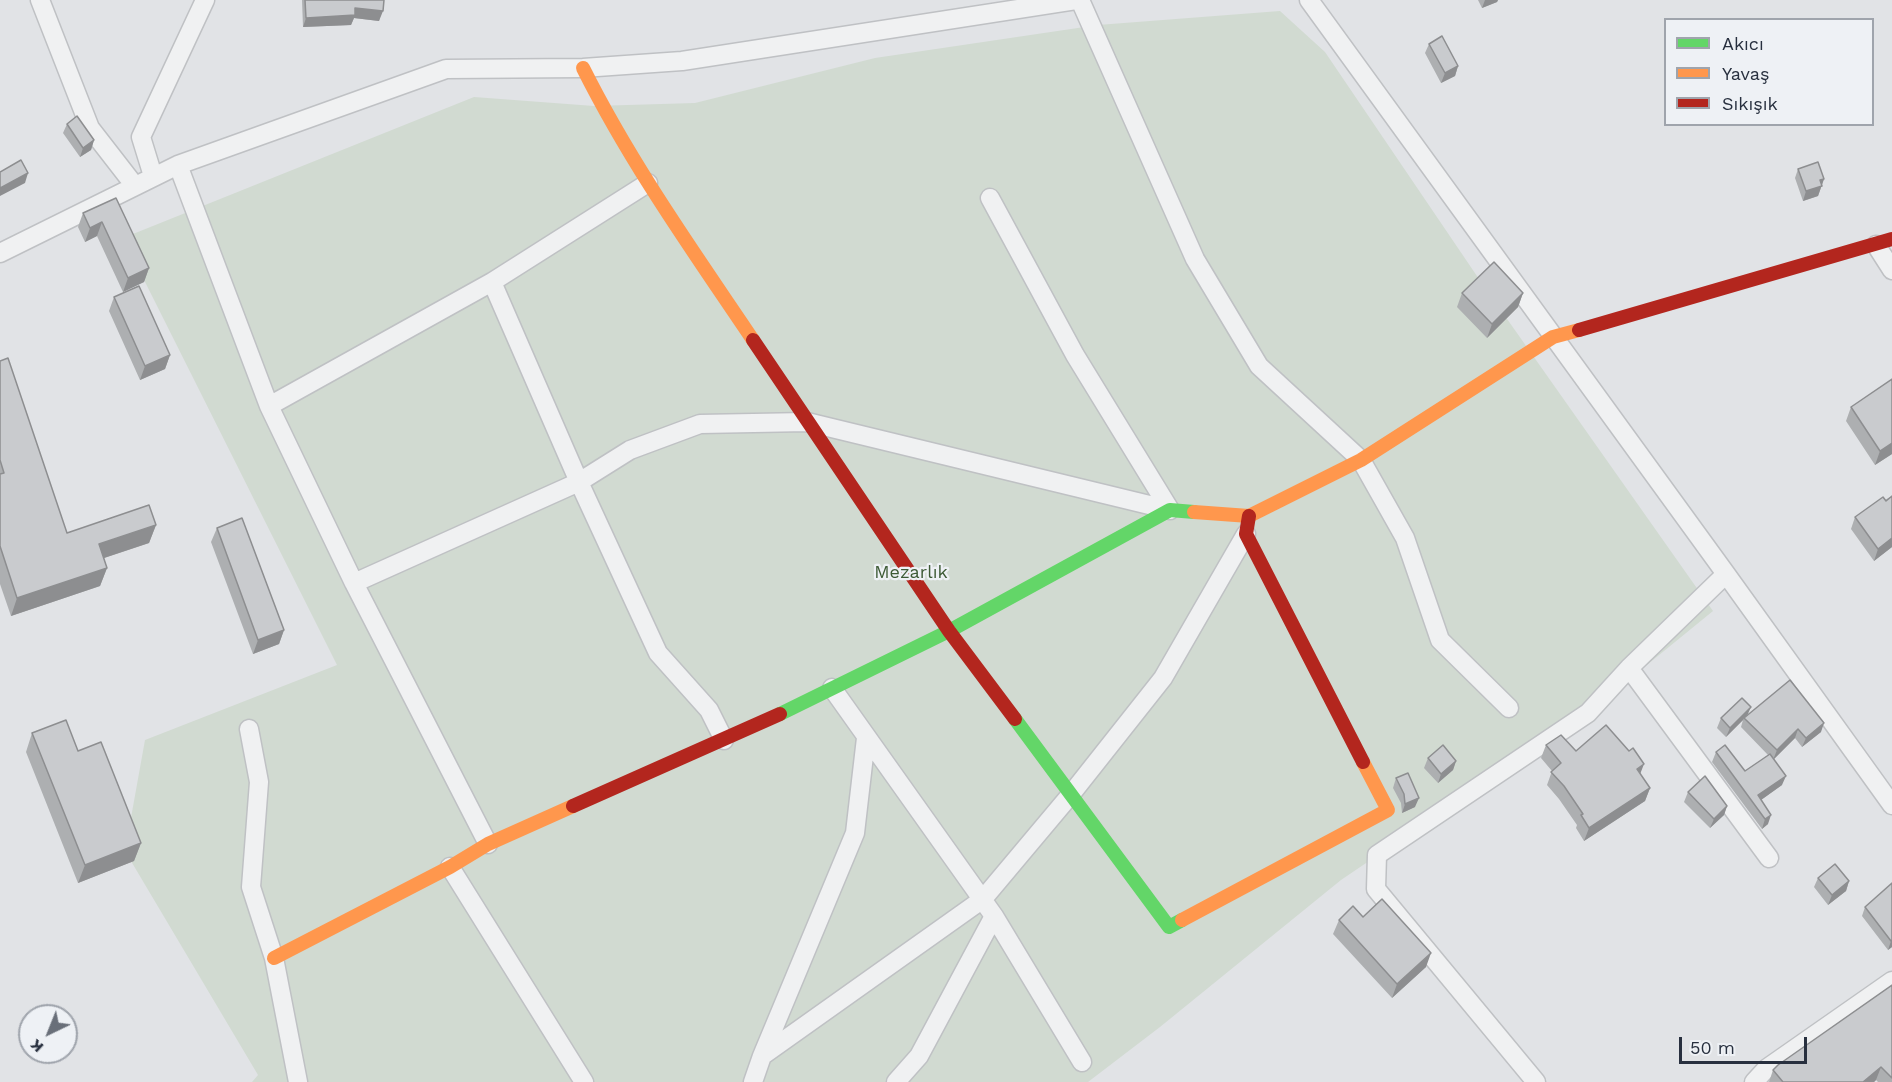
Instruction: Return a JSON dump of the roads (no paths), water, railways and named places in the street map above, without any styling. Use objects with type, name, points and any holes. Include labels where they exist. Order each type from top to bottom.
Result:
[{"type":"street","points":[[40,0],[90,128],[135,186]]},
{"type":"street","points":[[153,176],[141,137],[205,0]]},
{"type":"street","points":[[0,253],[178,165],[446,69],[583,68],[682,61],[1076,0]]},
{"type":"street","points":[[1080,0],[1195,260],[1259,366],[1361,460],[1405,538],[1440,640],[1509,708]]},
{"type":"street","points":[[1309,0],[1892,805]]},
{"type":"street","points":[[583,68],[601,104],[648,183],[949,631],[1072,793],[1168,927],[1388,810],[1246,534]]},
{"type":"street","points":[[178,165],[269,406],[354,583],[488,844]]},
{"type":"street","points":[[269,406],[492,282],[648,183]]},
{"type":"street","points":[[990,198],[1075,356],[1170,510]]},
{"type":"street","points":[[354,583],[579,482],[630,450],[700,424],[807,422],[1170,510],[1249,516],[1361,460],[1554,337],[1884,242],[1892,270]]},
{"type":"street","points":[[492,282],[579,482],[658,653],[709,710],[724,740]]},
{"type":"street","points":[[274,958],[450,867],[488,844],[724,740],[949,631],[1170,510]]},
{"type":"street","points":[[762,1056],[983,899],[1072,793],[1163,678],[1246,534],[1249,516]]},
{"type":"street","points":[[1536,1082],[1376,890],[1377,855],[1588,713],[1629,668],[1726,574]]},
{"type":"street","points":[[1629,668],[1769,858]]},
{"type":"street","points":[[832,688],[983,899],[1082,1062]]},
{"type":"street","points":[[249,729],[259,782],[251,887],[274,958],[298,1082]]},
{"type":"street","points":[[753,1082],[855,833],[866,738]]},
{"type":"street","points":[[450,867],[584,1082]]},
{"type":"street","points":[[896,1082],[919,1056],[994,916]]},
{"type":"street","points":[[1754,1082],[1766,1069],[1892,981]]},
{"type":"park label","name":"Mezarlık","points":[[911,573]]}]
